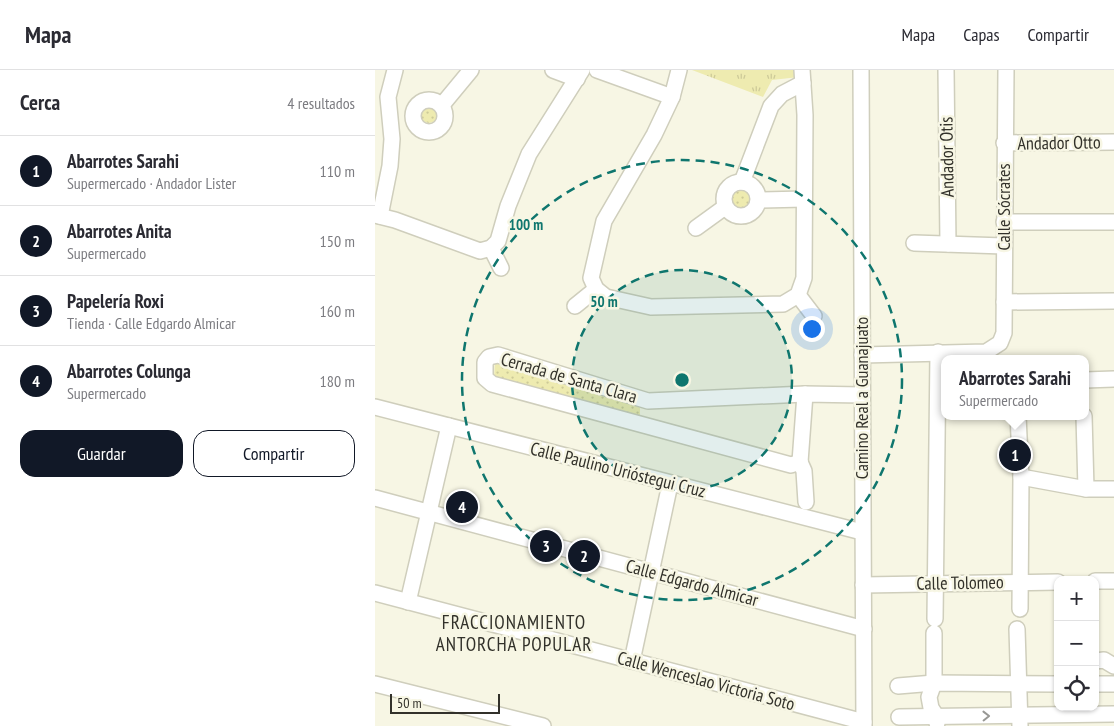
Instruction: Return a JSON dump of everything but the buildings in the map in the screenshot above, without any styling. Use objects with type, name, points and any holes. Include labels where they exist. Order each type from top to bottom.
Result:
[{"type":"street","points":[[395,70],[388,97],[392,139],[390,166],[378,215],[480,251],[491,248],[498,242],[508,206],[529,154],[580,75],[553,70]]},
{"type":"street","points":[[442,105],[471,70]]},
{"type":"street","points":[[597,70],[672,97]]},
{"type":"street","points":[[679,70],[672,97],[654,135],[603,221],[591,278],[596,289],[607,297],[651,307],[783,304],[798,295],[804,278],[803,76]]},
{"type":"street","name":"Camino Real a Guanajuato","points":[[861,70],[864,724]]},
{"type":"street","name":"Andador Otis","points":[[946,70],[948,244]]},
{"type":"street","name":"Calle Sócrates","points":[[938,352],[986,352],[1000,343],[1004,333],[1003,143],[1006,70]]},
{"type":"street","points":[[742,182],[771,106],[803,76]]},
{"type":"street","name":"Andador Otto","points":[[1003,143],[1114,142]]},
{"type":"street","points":[[742,182],[752,186],[759,200],[755,210],[746,216],[734,215],[725,207],[724,201],[727,190],[731,185],[742,182]]},
{"type":"street","points":[[759,200],[804,199]]},
{"type":"street","points":[[696,228],[725,207]]},
{"type":"street","points":[[1003,222],[1114,222]]},
{"type":"street","points":[[914,243],[1004,246]]},
{"type":"street","points":[[491,248],[501,268]]},
{"type":"street","points":[[575,306],[596,289]]},
{"type":"street","points":[[798,295],[813,316]]},
{"type":"street","points":[[1004,302],[1114,301]]},
{"type":"street","points":[[862,355],[938,352],[934,683],[929,697],[931,708],[937,721]]},
{"type":"street","name":"Cerrada de Santa Clara","points":[[800,462],[791,465],[493,384],[485,378],[485,362],[489,357],[498,355],[648,401],[805,394],[862,395]]},
{"type":"street","points":[[1089,380],[1114,379]]},
{"type":"street","points":[[805,394],[800,462],[806,502]]},
{"type":"street","points":[[643,424],[648,401]]},
{"type":"street","name":"Calle Paulino Urióstegui Cruz","points":[[375,407],[862,532]]},
{"type":"street","points":[[1018,420],[1021,476],[1020,609]]},
{"type":"street","points":[[1083,420],[1086,489]]},
{"type":"street","points":[[408,602],[449,426]]},
{"type":"street","points":[[1021,476],[1086,489],[1114,489]]},
{"type":"street","points":[[633,661],[671,484]]},
{"type":"street","name":"Calle Edgardo Almicar","points":[[375,498],[864,629]]},
{"type":"street","points":[[1099,581],[1114,581]]},
{"type":"street","name":"Calle Tolomeo","points":[[863,585],[935,582],[1054,582]]},
{"type":"street","name":"Calle Wenceslao Victoria Soto","points":[[375,593],[864,724]]},
{"type":"street","points":[[1017,629],[1021,685],[1020,721]]},
{"type":"street","points":[[1099,661],[1104,660],[1114,666]]},
{"type":"street","points":[[898,686],[934,683],[1054,684]]},
{"type":"street","points":[[375,684],[543,726]]},
{"type":"street","points":[[1099,684],[1114,684]]},
{"type":"street","points":[[899,717],[937,721],[1097,720],[1114,714]]},
{"type":"green space","points":[[692,70],[798,70],[799,77],[772,80],[763,97]]},
{"type":"green space","points":[[429,105],[435,108],[438,114],[435,120],[429,123],[423,120],[420,114],[423,108]]},
{"type":"green space","points":[[742,189],[749,192],[752,199],[749,206],[742,209],[735,206],[732,199],[735,192]]},
{"type":"green space","points":[[495,359],[640,407],[640,418],[494,380]]},
{"type":"place","name":"Abarrotes Sarahi","points":[[1015,455]]},
{"type":"place","name":"Abarrotes Colunga","points":[[462,507]]},
{"type":"place","name":"Papelería Roxi","points":[[546,546]]},
{"type":"place","name":"Abarrotes Anita","points":[[584,556]]},
{"type":"district","name":"FRACCIONAMIENTO ANTORCHA POPULAR","points":[[514,633]]}]
